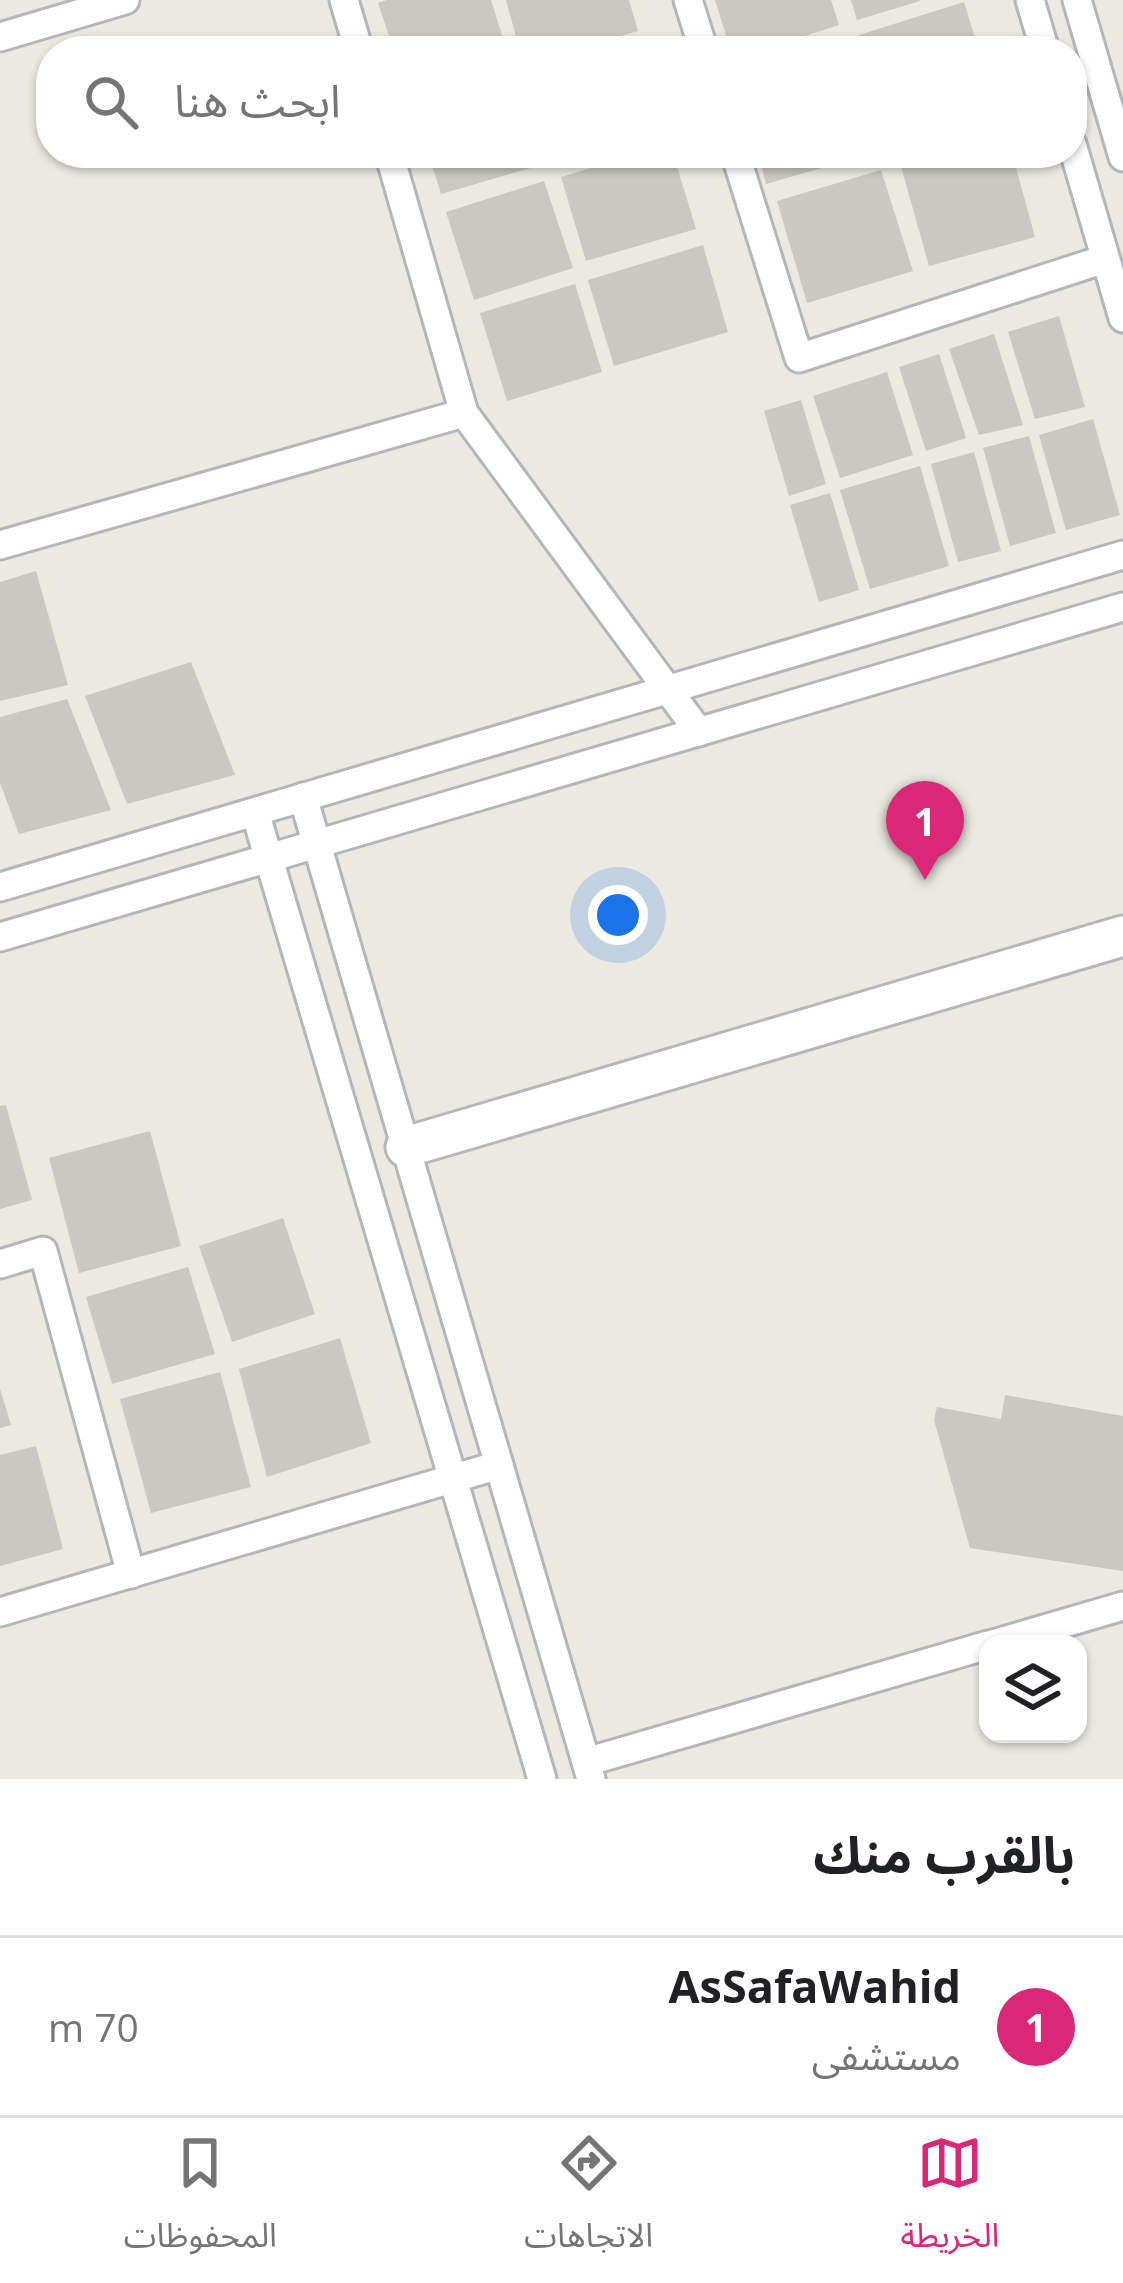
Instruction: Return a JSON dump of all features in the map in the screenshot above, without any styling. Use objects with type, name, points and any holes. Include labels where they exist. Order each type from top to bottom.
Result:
[{"type":"main road","points":[[406,1147],[1123,936]]},
{"type":"street","points":[[0,37],[125,0]]},
{"type":"street","points":[[344,0],[355,36]]},
{"type":"street","points":[[688,0],[699,36]]},
{"type":"street","points":[[1030,0],[1041,36]]},
{"type":"street","points":[[1077,0],[1123,158]]},
{"type":"street","points":[[393,168],[464,413],[699,732]]},
{"type":"street","points":[[740,168],[799,358],[1106,259]]},
{"type":"street","points":[[1079,168],[1123,318]]},
{"type":"street","points":[[0,545],[464,413]]},
{"type":"street","points":[[0,887],[1123,555]]},
{"type":"street","points":[[0,937],[1123,607]]},
{"type":"street","points":[[304,797],[588,1771],[979,1648]]},
{"type":"street","points":[[256,812],[542,1779]]},
{"type":"street","points":[[0,1264],[43,1251],[130,1574]]},
{"type":"street","points":[[0,1612],[499,1465]]},
{"type":"street","points":[[1024,1635],[1123,1606]]},
{"type":"building","points":[[491,0],[502,36],[389,36],[378,3]]},
{"type":"building","points":[[506,0],[629,0],[638,31],[620,36],[516,36]]},
{"type":"building","points":[[715,0],[831,0],[839,25],[804,36],[726,36]]},
{"type":"building","points":[[851,0],[919,0],[920,1],[857,20]]},
{"type":"building","points":[[964,2],[974,36],[859,36]]},
{"type":"building","points":[[433,168],[531,168],[441,194]]},
{"type":"building","points":[[591,168],[678,168],[696,229],[586,261],[561,177]]},
{"type":"building","points":[[762,168],[821,168],[766,184]]},
{"type":"building","points":[[901,168],[1016,168],[1035,237],[929,266]]},
{"type":"building","points":[[881,170],[913,271],[807,303],[777,201]]},
{"type":"building","points":[[544,181],[573,268],[474,300],[446,212]]},
{"type":"building","points":[[703,245],[728,332],[614,366],[588,280]]},
{"type":"building","points":[[575,284],[602,372],[507,401],[480,313]]},
{"type":"building","points":[[1059,316],[1085,407],[1035,419],[1008,332]]},
{"type":"building","points":[[994,334],[1023,425],[979,435],[949,349]]},
{"type":"building","points":[[939,354],[966,438],[926,451],[899,367]]},
{"type":"building","points":[[887,372],[913,455],[840,478],[813,396]]},
{"type":"building","points":[[801,400],[826,484],[789,496],[764,411]]},
{"type":"building","points":[[1093,419],[1120,515],[1066,530],[1039,435]]},
{"type":"building","points":[[1029,436],[1056,533],[1010,546],[983,448]]},
{"type":"building","points":[[974,452],[1001,551],[958,562],[931,464]]},
{"type":"building","points":[[920,466],[949,566],[870,589],[840,490]]},
{"type":"building","points":[[830,493],[859,590],[819,602],[790,505]]},
{"type":"building","points":[[36,571],[68,685],[0,701],[0,582]]},
{"type":"building","points":[[191,662],[235,775],[127,804],[85,696]]},
{"type":"building","points":[[67,699],[111,810],[19,834],[0,783],[0,717]]},
{"type":"building","points":[[6,1105],[32,1200],[0,1209],[0,1106]]},
{"type":"building","points":[[150,1131],[181,1246],[79,1273],[49,1158]]},
{"type":"building","points":[[283,1218],[315,1314],[232,1342],[199,1246]]},
{"type":"building","points":[[188,1267],[215,1354],[112,1384],[86,1297]]},
{"type":"building","points":[[340,1338],[371,1443],[267,1477],[239,1369]]},
{"type":"building","points":[[220,1372],[251,1487],[151,1513],[120,1399]]},
{"type":"building","points":[[0,1389],[11,1425],[0,1428]]},
{"type":"building","points":[[1005,1395],[1123,1416],[1123,1571],[970,1548],[934,1420],[937,1407],[1001,1419]]},
{"type":"building","points":[[36,1446],[63,1549],[0,1566],[0,1455]]},
{"type":"place","name":"AsSafaWahid","points":[[925,880]]}]
